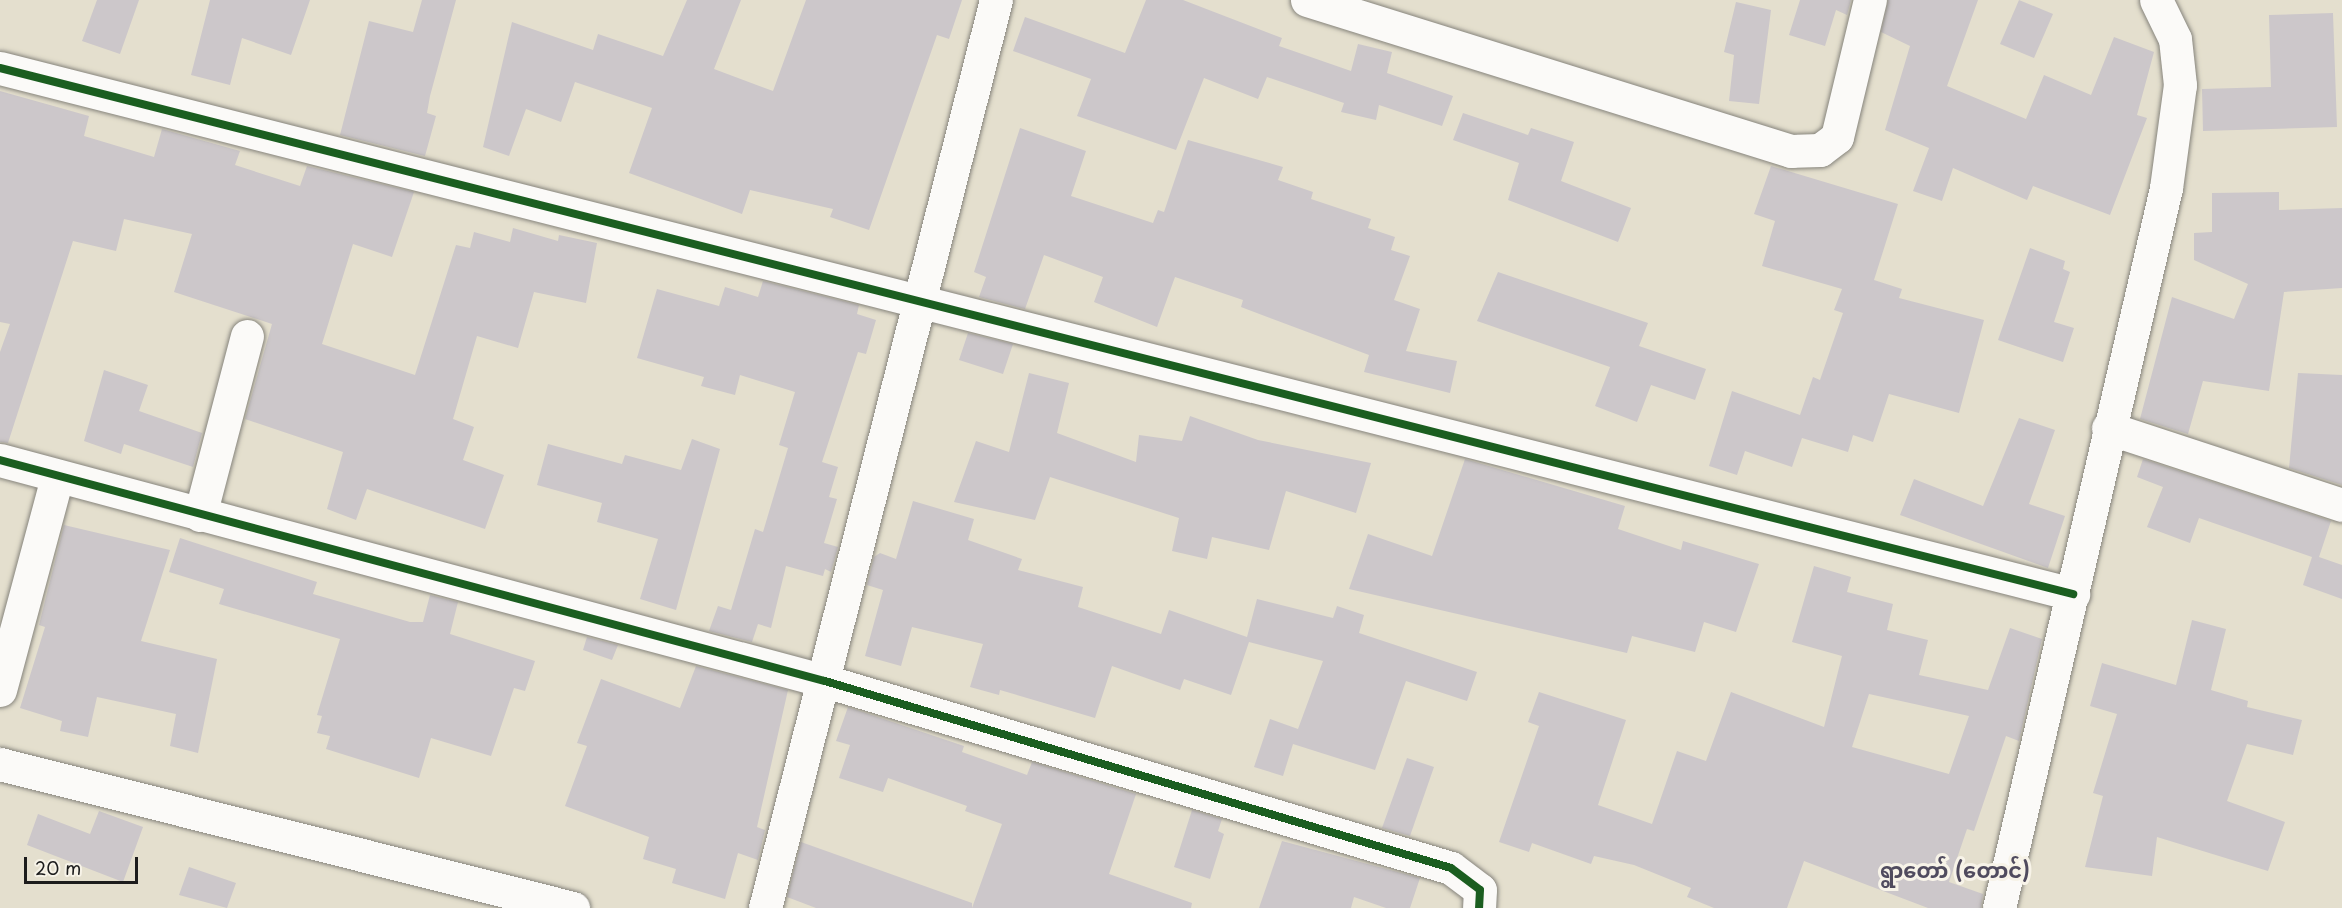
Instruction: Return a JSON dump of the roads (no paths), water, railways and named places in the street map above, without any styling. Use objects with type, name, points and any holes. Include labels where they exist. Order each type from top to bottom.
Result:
[{"type":"street","points":[[765,908],[923,301],[996,0]]},
{"type":"street","points":[[1307,0],[1791,151],[1820,150],[1837,137],[1870,0]]},
{"type":"street","points":[[1999,908],[2073,594],[2108,428],[2166,188],[2180,85],[2175,39],[2156,0]]},
{"type":"street","points":[[0,68],[2073,594]]},
{"type":"street","points":[[200,515],[247,336]]},
{"type":"street","points":[[2108,428],[2342,505]]},
{"type":"street","points":[[0,460],[825,681],[1451,868],[1480,890],[1479,908]]},
{"type":"street","points":[[0,690],[57,477]]},
{"type":"street","points":[[0,764],[573,908]]},
{"type":"district","name":"ရွာတော် (တောင်)","points":[[1955,869]]}]
